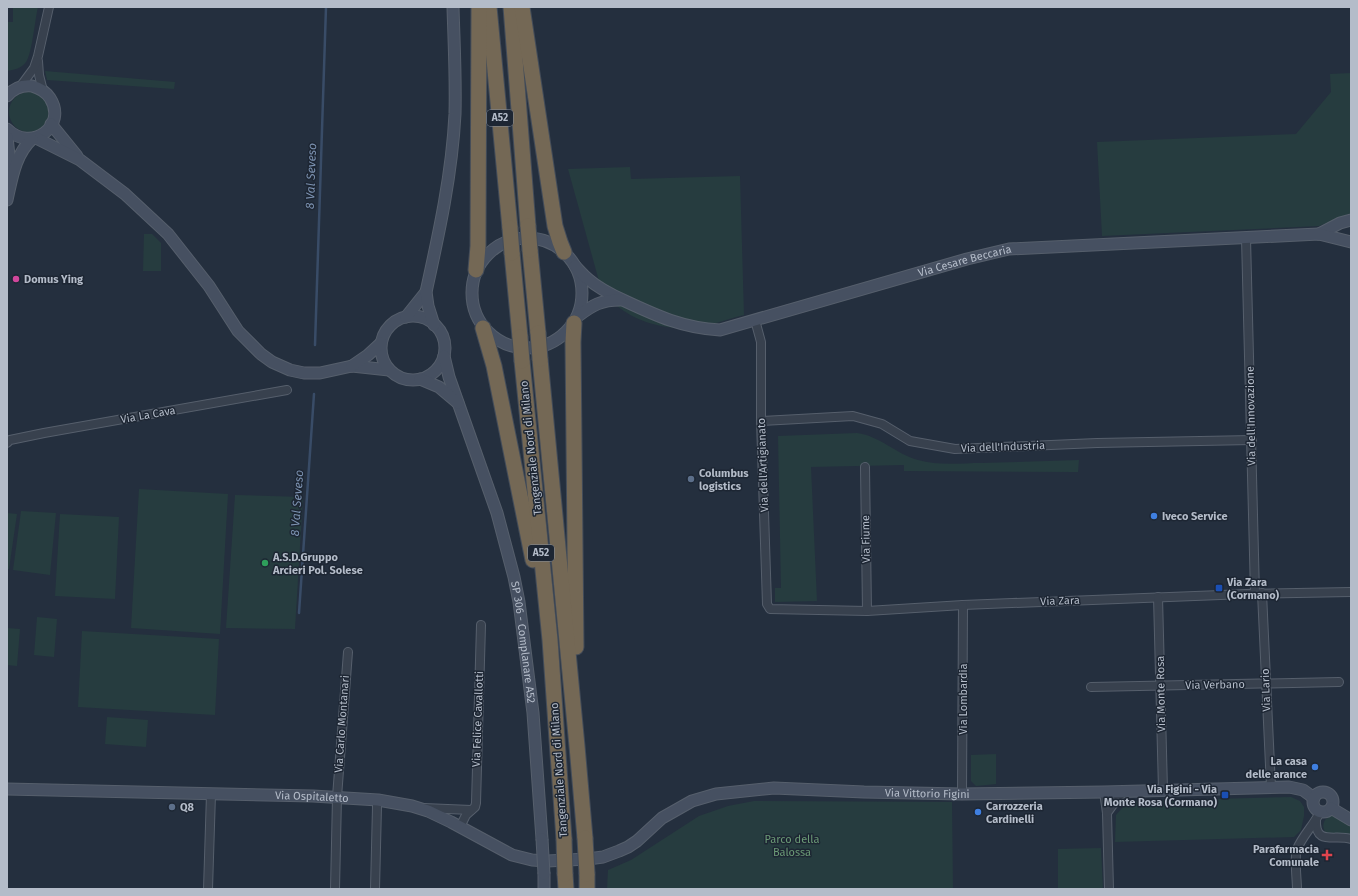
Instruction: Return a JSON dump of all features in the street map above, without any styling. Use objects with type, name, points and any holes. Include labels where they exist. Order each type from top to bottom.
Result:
[{"type":"highway","points":[[476,270],[478,246],[480,7]]},
{"type":"highway","name":"Tangenziale Nord di Milano","points":[[489,7],[550,640],[564,839],[566,889]]},
{"type":"highway","name":"Tangenziale Nord di Milano","points":[[511,7],[530,250],[577,746],[587,889]]},
{"type":"highway","points":[[522,7],[555,226],[564,252]]},
{"type":"highway","points":[[576,319],[573,358],[577,746]]},
{"type":"highway","points":[[483,328],[492,359],[550,640]]},
{"type":"street","points":[[7,96],[34,68],[38,56],[48,7]]},
{"type":"street","points":[[406,317],[420,302],[426,292],[446,196],[453,137],[455,87],[452,7]]},
{"type":"street","points":[[38,56],[39,75],[43,91]]},
{"type":"street","points":[[7,129],[13,135],[20,138],[34,138],[44,134],[51,124],[54,116],[51,100],[43,91],[32,86],[15,87]]},
{"type":"street","points":[[51,124],[80,160]]},
{"type":"street","points":[[7,137],[11,179]]},
{"type":"street","points":[[34,138],[80,160],[125,194],[168,234],[209,286],[238,331],[261,354],[272,362],[290,370],[304,373],[320,373],[352,366],[389,370],[403,379],[420,379],[435,371],[444,356],[445,350],[443,339],[434,324],[424,318],[412,316],[394,322],[389,326],[381,343],[381,355],[389,370]]},
{"type":"street","points":[[7,200],[11,179],[23,149],[34,138]]},
{"type":"street","points":[[1319,234],[1340,223],[1351,220]]},
{"type":"street","points":[[1319,234],[1351,242]]},
{"type":"street","name":"Via Cesare Beccaria","points":[[575,266],[588,280],[607,292],[665,319],[701,329],[720,330],[967,259],[1009,249],[1319,234]]},
{"type":"street","points":[[519,238],[535,238],[543,240],[564,252],[575,266],[579,274],[582,299],[576,319],[561,337],[553,342],[535,348],[516,348],[506,345],[490,335],[483,328],[476,316],[471,296],[472,282],[476,270],[484,258],[503,243],[519,238]]},
{"type":"street","name":"Via dell'Innovazione","points":[[1246,238],[1252,440],[1259,593]]},
{"type":"street","points":[[426,292],[434,324]]},
{"type":"street","name":"Via Cesare Beccaria","points":[[576,319],[599,302],[607,300],[623,300]]},
{"type":"street","name":"Via dell'Artigianato","points":[[755,320],[761,342],[761,421],[767,604],[770,609]]},
{"type":"street","points":[[352,366],[368,355],[381,343]]},
{"type":"street","name":"SP 306 - Complanare A52","points":[[444,356],[449,377],[497,512],[507,547],[518,596],[533,713],[544,889]]},
{"type":"street","points":[[420,379],[444,390],[458,403]]},
{"type":"street","name":"Via La Cava","points":[[8,441],[287,390]]},
{"type":"street","name":"Via dell'Industria","points":[[761,421],[853,416],[882,424],[910,441],[955,449],[1097,443],[1252,440]]},
{"type":"street","name":"Via Fiume","points":[[864,467],[867,611]]},
{"type":"street","name":"Via Zara","points":[[770,609],[867,611],[963,605],[1259,593],[1351,592]]},
{"type":"street","name":"Via Lario","points":[[1259,593],[1266,684],[1271,787]]},
{"type":"street","name":"Via Monte Rosa","points":[[1158,597],[1163,790]]},
{"type":"street","name":"Via Lombardia","points":[[962,794],[963,605]]},
{"type":"street","name":"Via Felice Cavallotti","points":[[460,827],[471,810],[475,807],[476,803],[481,625]]},
{"type":"street","name":"Via Carlo Montanari","points":[[335,889],[337,797],[348,652]]},
{"type":"street","name":"Via Verbano","points":[[1090,687],[1340,682]]},
{"type":"street","name":"Via Vittorio Figini","points":[[603,857],[619,851],[637,841],[662,818],[692,801],[716,794],[774,788],[962,794],[1104,792],[1271,787],[1297,788],[1303,790],[1314,798]]},
{"type":"street","name":"Via Ospitaletto","points":[[7,789],[337,797],[378,800],[419,808],[440,816],[503,851],[526,859],[547,861],[603,857]]},
{"type":"street","points":[[1107,813],[1120,795],[1127,791]]},
{"type":"street","points":[[1104,792],[1107,813],[1109,889]]},
{"type":"street","points":[[208,889],[211,794]]},
{"type":"street","points":[[1297,889],[1297,850],[1303,838],[1318,816],[1331,808],[1332,800],[1327,794],[1318,794],[1314,798],[1314,806],[1318,816],[1316,828],[1320,835],[1327,838]]},
{"type":"street","points":[[375,889],[376,806],[378,800]]},
{"type":"street","points":[[419,808],[471,810]]},
{"type":"street","points":[[1331,808],[1351,820]]},
{"type":"street","points":[[1303,838],[1351,839]]},
{"type":"green space","points":[[13,7],[38,7],[32,44],[28,58],[20,67],[7,71],[7,22],[13,22]]},
{"type":"green space","points":[[45,71],[175,82],[174,89],[47,80]]},
{"type":"green space","points":[[1351,73],[1351,213],[1319,226],[1102,236],[1097,142],[1296,134],[1331,92],[1330,74]]},
{"type":"green space","points":[[29,92],[37,94],[43,98],[47,104],[49,112],[47,120],[43,126],[37,130],[29,132],[21,130],[15,126],[11,120],[9,112],[11,104],[15,98],[21,94]]},
{"type":"green space","points":[[630,167],[631,179],[740,176],[744,315],[705,326],[692,328],[666,327],[652,324],[628,313],[617,306],[607,295],[599,281],[568,169]]},
{"type":"green space","points":[[144,234],[152,234],[161,243],[161,271],[143,271]]},
{"type":"green space","points":[[857,433],[881,441],[902,454],[926,462],[950,464],[1079,460],[1078,472],[904,471],[904,465],[811,467],[817,601],[775,602],[775,588],[781,588],[778,436]]},
{"type":"green space","points":[[139,489],[228,494],[220,634],[131,628]]},
{"type":"green space","name":"A.S.D.Gruppo Arcieri Pol. Solese","points":[[235,495],[303,497],[295,629],[226,628]]},
{"type":"green space","points":[[21,511],[56,513],[50,575],[13,570]]},
{"type":"green space","points":[[7,513],[17,514],[9,569],[7,569]]},
{"type":"green space","points":[[60,514],[119,517],[115,599],[55,596]]},
{"type":"green space","points":[[37,617],[57,619],[54,657],[34,655]]},
{"type":"green space","points":[[7,628],[20,629],[17,666],[7,665]]},
{"type":"green space","points":[[82,631],[219,639],[215,715],[78,707]]},
{"type":"green space","points":[[107,717],[148,720],[146,747],[105,744]]},
{"type":"green space","points":[[996,754],[996,784],[976,786],[971,781],[971,755]]},
{"type":"green space","points":[[1291,797],[1300,801],[1304,807],[1301,830],[1294,837],[1115,842],[1116,815],[1124,806],[1133,801]]},
{"type":"green space","name":"Parco della Balossa","points":[[754,801],[952,802],[953,889],[607,889],[608,870],[631,860],[699,816],[728,806]]},
{"type":"green space","points":[[1330,816],[1334,816],[1351,826],[1351,834],[1326,833],[1324,823]]},
{"type":"green space","points":[[1101,848],[1103,889],[1058,889],[1058,849]]},
{"type":"waterway","name":"8 Val Seveso","points":[[315,345],[326,7]]},
{"type":"waterway","name":"8 Val Seveso","points":[[299,613],[314,394]]},
{"type":"place","name":"Domus Ying","points":[[16,279]]},
{"type":"place","name":"Columbus logistics","points":[[691,479]]},
{"type":"place","name":"Iveco Service","points":[[1154,516]]},
{"type":"place","name":"A.S.D.Gruppo Arcieri Pol. Solese","points":[[265,563]]},
{"type":"place","name":"Via Zara (Cormano)","points":[[1219,588]]},
{"type":"place","name":"La casa delle arance","points":[[1315,767]]},
{"type":"place","name":"Via Figini - Via Monte Rosa (Cormano)","points":[[1225,795]]},
{"type":"place","name":"Q8","points":[[172,807]]},
{"type":"place","name":"Carrozzeria Cardinelli","points":[[978,812]]},
{"type":"place","name":"Parafarmacia Comunale","points":[[1327,855]]}]
